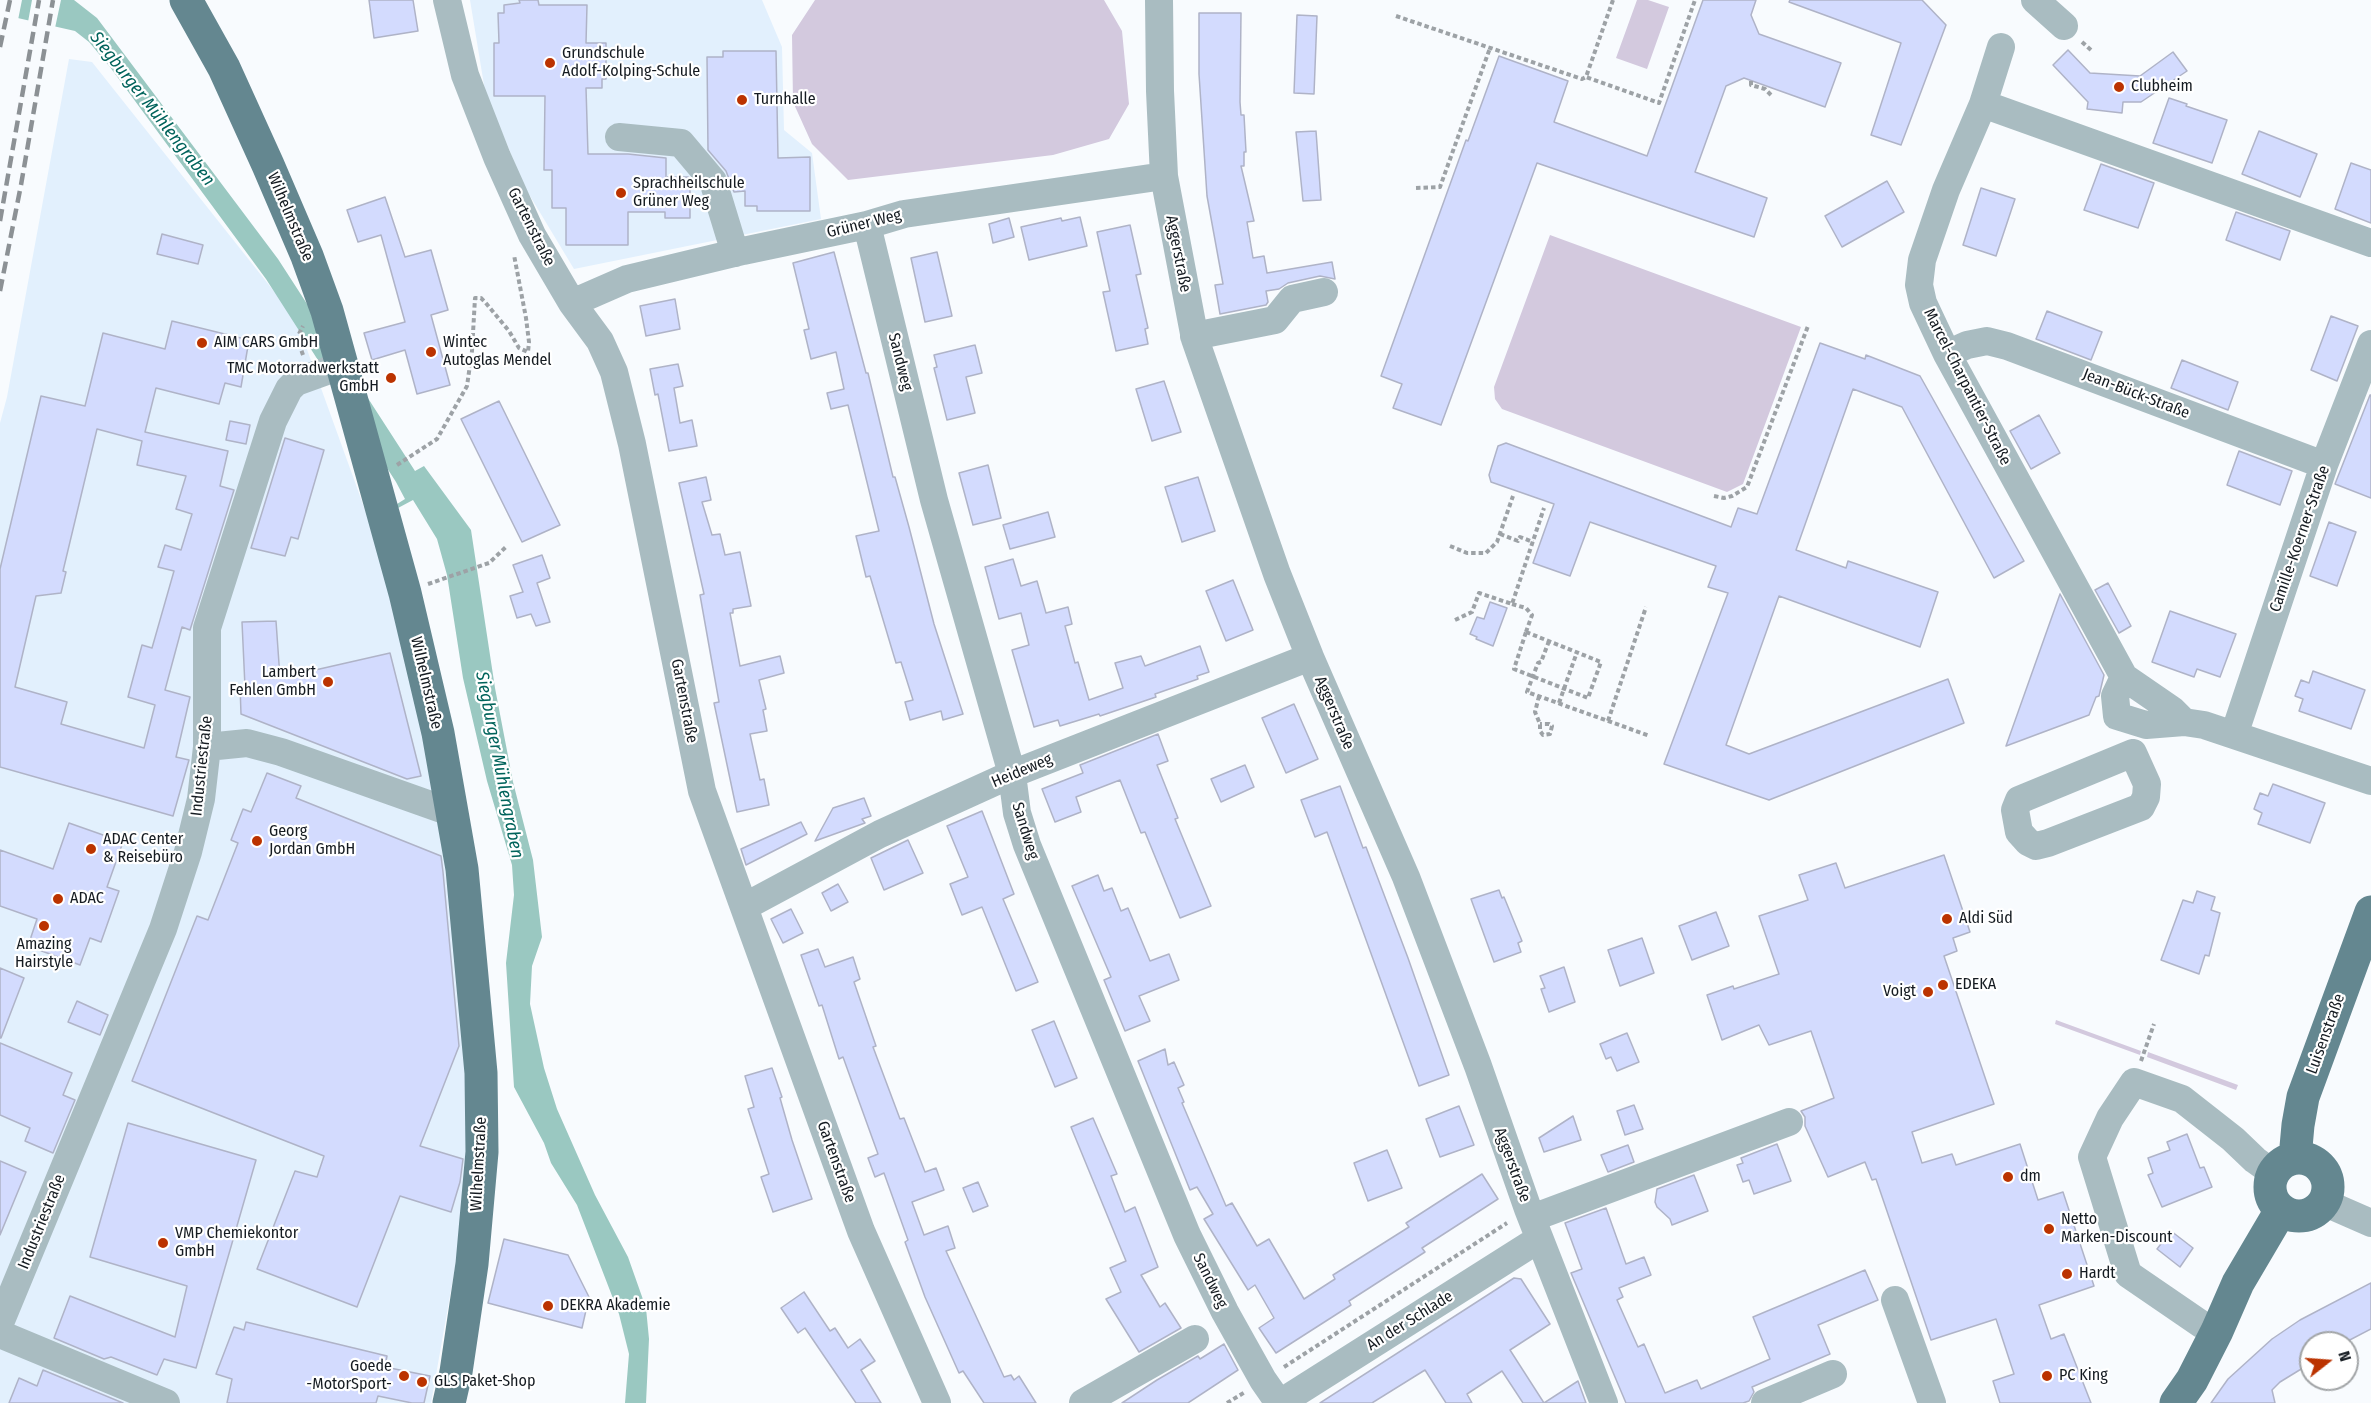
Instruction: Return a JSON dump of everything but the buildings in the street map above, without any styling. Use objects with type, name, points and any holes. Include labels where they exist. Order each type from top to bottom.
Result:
[{"type":"main road","name":"Wilhelmstraße","points":[[186,0],[224,68],[299,236],[323,302],[343,365],[405,593],[438,733],[453,813],[462,869],[475,994],[482,1152],[472,1264],[456,1372],[449,1403]]},
{"type":"main road","name":"Luisenstraße","points":[[2284,1166],[2298,1125],[2303,1097],[2371,912]]},
{"type":"main road","points":[[2304,1158],[2313,1162],[2325,1175],[2328,1184],[2323,1202],[2317,1209],[2299,1216],[2290,1214],[2282,1210],[2272,1197],[2270,1189],[2284,1166],[2304,1158]]},
{"type":"main road","points":[[2176,1403],[2192,1380],[2238,1283],[2265,1233],[2282,1210]]},
{"type":"street","name":"Gartenstraße","points":[[447,0],[456,44],[474,100],[532,235],[572,303],[600,341],[614,372],[632,444],[702,791],[861,1231],[937,1403]]},
{"type":"street","name":"Aggerstraße","points":[[1159,0],[1164,176],[1194,336],[1277,574],[1310,657],[1406,877],[1478,1066],[1533,1222],[1604,1403]]},
{"type":"street","points":[[2035,0],[2064,26]]},
{"type":"street","name":"Marcel-Charpantier-Straße","points":[[2001,47],[1983,104],[1946,190],[1922,260],[1919,285],[1923,303],[1947,354],[2124,677],[2115,696],[2117,716],[2146,725],[2184,722],[2204,725],[2371,781]]},
{"type":"street","points":[[1983,104],[2371,243]]},
{"type":"street","points":[[619,137],[681,143],[713,181],[735,253]]},
{"type":"street","name":"Grüner Weg","points":[[572,303],[627,279],[867,225],[904,214],[1164,176]]},
{"type":"street","name":"Sandweg","points":[[867,225],[934,500],[1011,774],[1017,813],[1027,845],[1187,1235],[1225,1312],[1274,1395]]},
{"type":"street","points":[[1194,336],[1275,320],[1292,299],[1324,292]]},
{"type":"street","name":"Jean-Bück-Straße","points":[[1947,354],[1967,345],[1987,341],[2007,345],[2324,465]]},
{"type":"street","name":"Camille-Koerner-Straße","points":[[2234,735],[2324,465],[2371,344]]},
{"type":"street","name":"Industriestraße","points":[[0,1323],[164,929],[191,842],[201,800],[207,747],[207,628],[273,421],[289,389],[296,382],[343,365]]},
{"type":"street","name":"Heideweg","points":[[744,907],[880,834],[1011,774],[1310,657]]},
{"type":"street","points":[[207,747],[247,743],[281,752],[453,813]]},
{"type":"street","points":[[2217,1331],[2201,1324],[2127,1274],[2092,1157],[2110,1118],[2134,1082],[2182,1099],[2233,1139],[2254,1160],[2284,1166]]},
{"type":"street","name":"An der Schlade","points":[[1274,1395],[1533,1222],[1789,1122]]},
{"type":"street","points":[[2323,1202],[2371,1223]]},
{"type":"street","points":[[1895,1300],[1932,1403]]},
{"type":"street","points":[[0,1334],[166,1403]]},
{"type":"street","points":[[1083,1403],[1195,1339]]},
{"type":"street","points":[[1765,1403],[1833,1374]]},
{"type":"street","points":[[1806,1403],[1812,1403]]},
{"type":"path","points":[[1396,16],[1582,79],[1586,76],[1613,0]]},
{"type":"path","points":[[1586,76],[1659,104],[1695,0]]},
{"type":"path","points":[[1416,188],[1440,187],[1490,48]]},
{"type":"path","points":[[1750,81],[1751,85],[1765,89],[1772,96]]},
{"type":"path","points":[[387,471],[440,435],[467,386],[472,351],[475,298],[485,302],[519,348],[528,351],[526,318],[512,246],[532,235]]},
{"type":"path","points":[[1714,496],[1724,498],[1732,496],[1747,487],[1808,326]]},
{"type":"path","points":[[1450,546],[1467,553],[1486,553],[1497,542],[1513,496]]},
{"type":"path","points":[[1512,604],[1544,508]]},
{"type":"path","points":[[1500,534],[1518,541],[1520,537],[1533,542]]},
{"type":"path","points":[[430,583],[489,563],[507,546]]},
{"type":"path","points":[[1455,620],[1472,612],[1479,593],[1526,608],[1532,615],[1526,632],[1514,669],[1588,698],[1601,662],[1526,632]]},
{"type":"path","points":[[1608,722],[1646,608]]},
{"type":"path","points":[[1549,641],[1527,692],[1650,736]]},
{"type":"path","points":[[1559,703],[1577,652]]},
{"type":"path","points":[[1539,696],[1535,712],[1540,724]]},
{"type":"path","points":[[2134,1082],[2154,1024]]},
{"type":"path","points":[[1227,1403],[1274,1395],[1533,1222]]},
{"type":"shaded area","points":[[470,0],[762,0],[782,47],[784,130],[812,153],[821,219],[574,269],[524,186],[485,91]]},
{"type":"shaded area","points":[[815,0],[1104,0],[1122,31],[1129,104],[1109,139],[1053,155],[848,180],[812,144],[793,102],[792,35]]},
{"type":"shaded area","points":[[1637,0],[1648,0],[1669,7],[1647,69],[1616,58]]},
{"type":"shaded area","points":[[69,59],[92,62],[296,319],[373,532],[429,731],[449,859],[473,1166],[431,1403],[0,1403],[0,423],[7,397]]},
{"type":"shaded area","points":[[1550,235],[1801,327],[1743,484],[1727,492],[1502,409],[1495,399],[1494,387]]},
{"type":"shaded area","points":[[2056,1020],[2141,1051],[2140,1055],[2055,1024]]},
{"type":"shaded area","points":[[2148,1052],[2238,1085],[2236,1090],[2147,1057]]},
{"type":"water","name":"Siegburger Mühlengraben","points":[[0,0],[74,0],[97,18],[278,259],[415,471],[424,466],[471,530],[495,688],[513,782],[533,860],[542,937],[532,966],[530,1004],[544,1068],[557,1109],[595,1195],[628,1257],[646,1308],[649,1339],[646,1403],[625,1403],[629,1354],[619,1314],[577,1205],[551,1163],[544,1143],[514,1087],[506,963],[514,895],[512,865],[487,781],[463,678],[447,575],[437,539],[413,500],[398,508],[397,504],[405,499],[396,482],[266,279],[110,67],[89,42],[75,31],[0,14]]},
{"type":"pier","points":[[0,0],[22,0],[18,20],[0,16]]},
{"type":"pier","points":[[32,0],[61,0],[55,28],[28,22]]},
{"type":"railway","points":[[0,47],[10,0]]},
{"type":"railway","points":[[0,221],[39,0]]},
{"type":"railway","points":[[0,291],[53,0]]},
{"type":"place","name":"Grundschule Adolf-Kolping-Schule","points":[[550,63]]},
{"type":"place","name":"Clubheim","points":[[2119,87]]},
{"type":"place","name":"Turnhalle","points":[[742,100]]},
{"type":"place","name":"Sprachheilschule Grüner Weg","points":[[621,193]]},
{"type":"place","name":"AIM CARS GmbH","points":[[202,343]]},
{"type":"place","name":"Wintec Autoglas Mendel","points":[[431,352]]},
{"type":"place","name":"TMC Motorradwerkstatt GmbH","points":[[391,378]]},
{"type":"place","name":"Lambert Fehlen GmbH","points":[[328,682]]},
{"type":"place","name":"Georg Jordan GmbH","points":[[257,841]]},
{"type":"place","name":"ADAC Center & Reisebüro","points":[[91,849]]},
{"type":"place","name":"ADAC","points":[[58,899]]},
{"type":"place","name":"Aldi Süd","points":[[1947,919]]},
{"type":"place","name":"Amazing Hairstyle","points":[[44,926]]},
{"type":"place","name":"EDEKA","points":[[1943,985]]},
{"type":"place","name":"Voigt","points":[[1928,992]]},
{"type":"place","name":"dm","points":[[2008,1177]]},
{"type":"place","name":"Netto Marken-Discount","points":[[2049,1229]]},
{"type":"place","name":"VMP Chemiekontor GmbH","points":[[163,1243]]},
{"type":"place","name":"Hardt","points":[[2067,1274]]},
{"type":"place","name":"DEKRA Akademie","points":[[548,1306]]},
{"type":"place","name":"Goede -MotorSport-","points":[[404,1376]]},
{"type":"place","name":"PC King","points":[[2047,1376]]},
{"type":"place","name":"GLS Paket-Shop","points":[[422,1382]]}]
